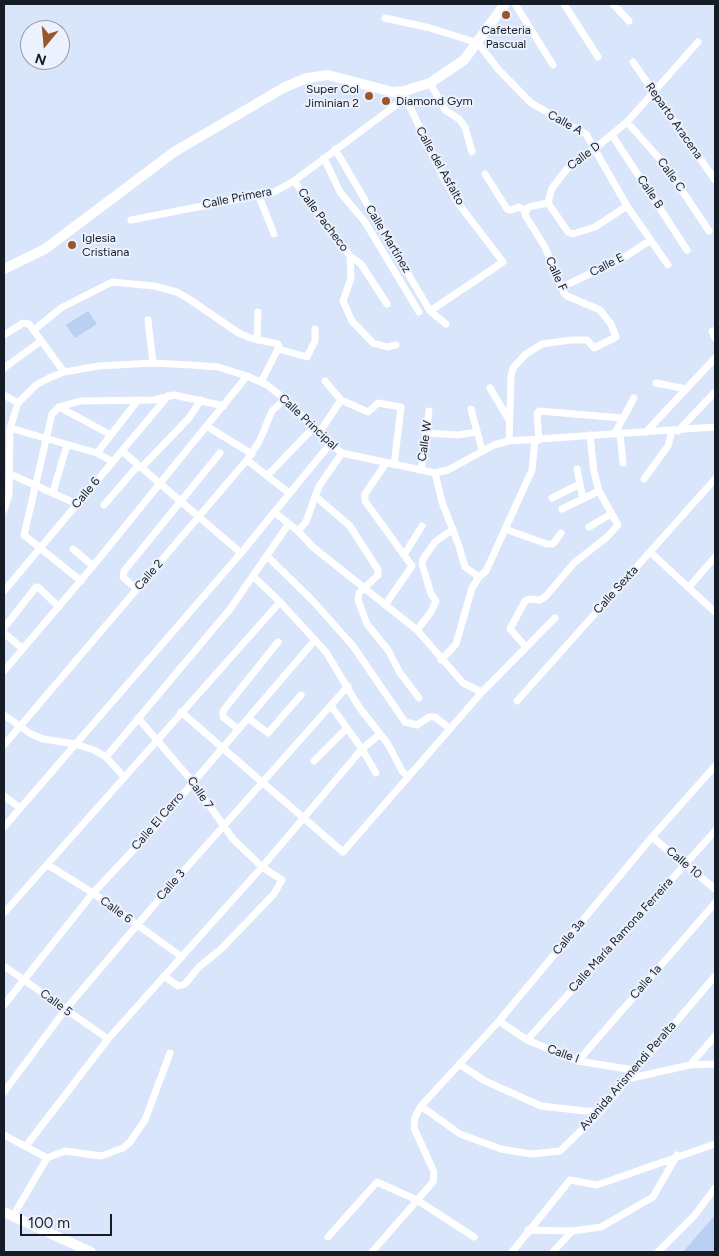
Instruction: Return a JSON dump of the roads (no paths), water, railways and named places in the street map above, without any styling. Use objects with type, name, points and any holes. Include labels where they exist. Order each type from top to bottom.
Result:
[{"type":"main road","points":[[4,269],[45,249],[174,152],[285,87],[307,78],[328,75],[404,95],[430,83],[464,60],[505,4]]},
{"type":"main road","points":[[8,1214],[76,1249],[91,1252]]},
{"type":"street","points":[[515,4],[553,64]]},
{"type":"street","points":[[564,4],[598,57]]},
{"type":"street","points":[[613,4],[629,20]]},
{"type":"street","points":[[385,18],[430,28],[478,43]]},
{"type":"street","name":"Calle D","points":[[548,203],[552,188],[571,164],[594,149],[627,122],[698,42]]},
{"type":"street","name":"Calle A","points":[[478,43],[498,69],[531,103],[586,134],[627,206],[668,265]]},
{"type":"street","name":"Reparto Aracena","points":[[633,62],[715,180]]},
{"type":"street","points":[[430,83],[445,110],[459,119],[465,127],[472,152]]},
{"type":"street","name":"Calle Primera","points":[[131,220],[274,192],[294,181],[404,95]]},
{"type":"street","name":"Calle del Asfalto","points":[[404,95],[458,203],[503,262],[430,311]]},
{"type":"street","name":"Calle C","points":[[627,122],[665,165],[709,231]]},
{"type":"street","name":"Calle B","points":[[612,135],[688,250]]},
{"type":"street","name":"Calle Martínez","points":[[335,150],[430,311],[446,324]]},
{"type":"street","points":[[324,158],[340,192],[366,222],[419,312]]},
{"type":"street","points":[[485,174],[507,209],[511,210],[519,207],[525,211],[532,206],[548,203],[568,232],[573,234],[595,227],[627,206]]},
{"type":"street","name":"Calle Pacheco","points":[[294,181],[350,256],[351,278],[343,300],[352,321],[373,343],[387,347],[396,345]]},
{"type":"street","points":[[258,194],[274,234]]},
{"type":"street","name":"Calle F","points":[[509,420],[513,368],[526,354],[542,344],[585,339],[594,348],[614,339],[616,334],[600,310],[567,296],[545,247],[525,211]]},
{"type":"street","name":"Calle E","points":[[562,287],[623,258],[650,240]]},
{"type":"street","points":[[350,256],[362,264],[387,304]]},
{"type":"street","points":[[34,330],[61,308],[112,282],[154,286],[177,292],[237,332],[257,340],[276,343],[279,346],[278,349],[261,382]]},
{"type":"street","points":[[257,340],[258,312]]},
{"type":"street","points":[[148,320],[153,363]]},
{"type":"street","points":[[4,335],[24,323],[29,324],[64,372]]},
{"type":"street","points":[[278,349],[307,357],[315,341],[316,329]]},
{"type":"street","points":[[712,331],[715,338]]},
{"type":"street","points":[[4,368],[41,341]]},
{"type":"street","points":[[646,432],[715,358]]},
{"type":"street","name":"Calle Principal","points":[[4,510],[9,495],[10,474],[7,462],[10,428],[18,403],[36,384],[64,372],[99,366],[153,363],[218,367],[248,376],[261,382],[285,399],[330,444],[342,453],[435,473]]},
{"type":"street","points":[[4,671],[94,566],[248,376]]},
{"type":"street","points":[[325,381],[341,400],[368,412],[378,403],[401,407],[390,464],[365,494],[365,500],[412,566]]},
{"type":"street","points":[[656,383],[686,389]]},
{"type":"street","points":[[490,388],[509,420],[509,442]]},
{"type":"street","points":[[644,480],[668,446],[675,431],[715,392]]},
{"type":"street","points":[[4,395],[18,403]]},
{"type":"street","points":[[81,581],[24,535],[49,419],[59,407],[80,401],[154,400],[169,395],[224,406]]},
{"type":"street","name":"Calle 6","points":[[4,591],[169,395]]},
{"type":"street","points":[[623,463],[617,433],[622,418],[634,398]]},
{"type":"street","name":"Calle 2","points":[[4,745],[249,457],[259,442],[272,411],[285,399]]},
{"type":"street","points":[[97,453],[138,400]]},
{"type":"street","points":[[104,505],[136,468],[142,466],[189,418],[201,400]]},
{"type":"street","points":[[267,476],[316,430],[341,400]]},
{"type":"street","points":[[59,407],[111,435]]},
{"type":"street","points":[[471,409],[482,450]]},
{"type":"street","name":"Calle W","points":[[421,470],[429,411]]},
{"type":"street","points":[[441,660],[456,644],[472,588],[478,576],[486,572],[532,470],[537,440],[537,414],[539,411],[622,418]]},
{"type":"street","points":[[208,426],[249,457],[267,476],[289,493]]},
{"type":"street","points":[[478,576],[465,566],[442,502],[435,473],[448,470],[482,450],[509,442],[715,427]]},
{"type":"street","points":[[10,428],[97,453],[113,462]]},
{"type":"street","points":[[426,433],[458,435],[477,432]]},
{"type":"street","points":[[526,647],[510,629],[525,601],[530,598],[540,600],[546,596],[574,563],[607,537],[618,524],[599,492],[594,472],[590,435]]},
{"type":"street","points":[[4,827],[241,552],[330,444]]},
{"type":"street","points":[[53,492],[67,445]]},
{"type":"street","points":[[122,451],[200,515],[241,552]]},
{"type":"street","points":[[136,589],[123,577],[124,571],[220,453]]},
{"type":"street","points":[[298,531],[306,522],[315,496],[326,474],[342,453]]},
{"type":"street","points":[[577,469],[583,499]]},
{"type":"street","points":[[10,474],[77,504]]},
{"type":"street","name":"Calle Sexta","points":[[516,701],[715,480]]},
{"type":"street","points":[[552,498],[580,484]]},
{"type":"street","points":[[562,509],[599,492]]},
{"type":"street","points":[[315,496],[350,526],[378,570],[378,575],[359,593],[358,600],[367,624],[388,650],[400,673],[419,698]]},
{"type":"street","points":[[274,512],[288,525],[298,531],[314,548],[417,630],[441,660],[463,682],[482,692]]},
{"type":"street","points":[[589,527],[611,514]]},
{"type":"street","points":[[106,757],[203,642],[254,577],[288,525]]},
{"type":"street","points":[[404,556],[422,526]]},
{"type":"street","points":[[417,630],[431,612],[436,601],[431,594],[422,564],[428,550],[435,542],[453,529]]},
{"type":"street","points":[[505,529],[553,544],[561,533]]},
{"type":"street","points":[[73,549],[94,566]]},
{"type":"street","points":[[650,552],[715,612]]},
{"type":"street","points":[[268,557],[313,601],[353,646],[405,722],[417,725],[429,717],[435,717],[449,728]]},
{"type":"street","points":[[689,587],[715,557]]},
{"type":"street","points":[[384,605],[412,566],[422,564]]},
{"type":"street","points":[[254,577],[315,640],[337,668],[359,708],[380,734],[392,751],[402,771],[408,777]]},
{"type":"street","points":[[4,628],[36,587],[59,607]]},
{"type":"street","points":[[4,913],[48,865],[157,738],[280,602]]},
{"type":"street","points":[[181,712],[343,852],[449,728],[555,618]]},
{"type":"street","points":[[4,633],[22,649]]},
{"type":"street","name":"Calle El Cerro","points":[[4,1004],[22,979],[93,893],[154,828],[192,781],[315,640]]},
{"type":"street","points":[[238,729],[223,717],[223,710],[278,642]]},
{"type":"street","name":"Calle 3","points":[[4,1092],[65,1010],[137,925],[348,686]]},
{"type":"street","points":[[248,718],[268,733],[301,694]]},
{"type":"street","points":[[331,706],[362,749],[376,773]]},
{"type":"street","points":[[4,714],[20,726],[43,738],[94,750],[106,757],[124,777]]},
{"type":"street","name":"Calle 7","points":[[138,718],[192,781],[223,827],[262,867],[282,880],[282,884],[274,894],[221,949],[198,967],[186,984],[178,986],[164,976]]},
{"type":"street","points":[[314,761],[347,728]]},
{"type":"street","points":[[26,1146],[108,1039],[262,867],[362,749],[380,734]]},
{"type":"street","name":"Calle 3a","points":[[421,1106],[499,1022],[652,837],[715,766]]},
{"type":"street","points":[[4,796],[20,808]]},
{"type":"street","name":"Calle María Ramona Ferreira","points":[[527,1040],[715,831]]},
{"type":"street","name":"Calle 10","points":[[652,837],[715,889]]},
{"type":"street","name":"Calle 6","points":[[48,865],[93,893],[182,958]]},
{"type":"street","name":"Calle 1a","points":[[578,1061],[715,903]]},
{"type":"street","name":"Calle 5","points":[[4,966],[108,1039]]},
{"type":"street","name":"Avenida Arismendi Peralta","points":[[421,1106],[460,1134],[501,1149],[531,1154],[560,1151],[602,1110],[715,976]]},
{"type":"street","name":"Calle I","points":[[499,1022],[527,1040],[578,1061],[634,1070]]},
{"type":"street","points":[[690,1065],[715,1036]]},
{"type":"street","points":[[8,1214],[48,1158],[65,1151],[100,1156],[123,1148],[130,1142],[145,1120],[170,1053]]},
{"type":"street","points":[[459,1064],[485,1081],[541,1106],[586,1111],[602,1110]]},
{"type":"street","points":[[627,1079],[690,1065],[715,1064]]},
{"type":"street","points":[[372,1252],[433,1182],[434,1172],[414,1128],[415,1117],[421,1106]]},
{"type":"street","points":[[4,1135],[48,1158]]},
{"type":"street","points":[[512,1252],[570,1180],[597,1185],[715,1144]]},
{"type":"street","points":[[528,1230],[572,1231],[601,1227],[653,1197],[677,1156]]},
{"type":"street","points":[[328,1236],[377,1182],[418,1200],[474,1237]]},
{"type":"street","points":[[658,1252],[694,1216],[715,1188]]},
{"type":"street","points":[[553,1252],[572,1231]]},
{"type":"place","name":"Cafeteria Pascual","points":[[506,15]]},
{"type":"place","name":"Super Col Jiminian 2","points":[[369,96]]},
{"type":"place","name":"Diamond Gym","points":[[386,101]]},
{"type":"place","name":"Iglesia Cristiana","points":[[72,245]]}]
